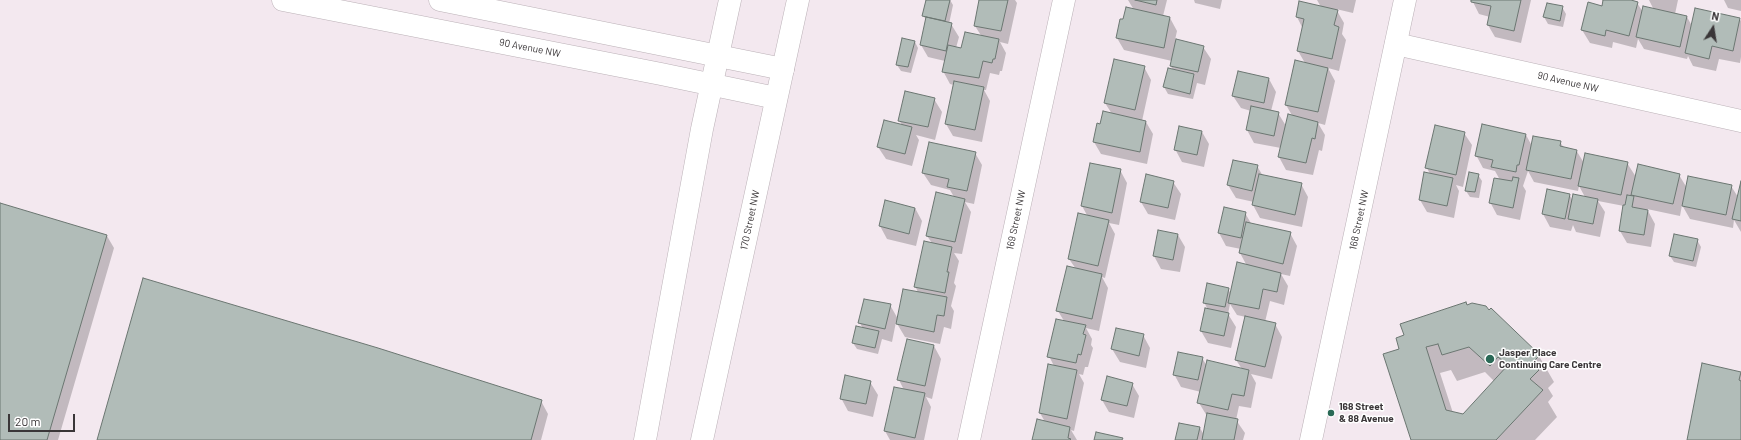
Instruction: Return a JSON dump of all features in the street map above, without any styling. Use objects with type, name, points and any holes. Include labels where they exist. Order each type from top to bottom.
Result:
[{"type":"street","name":"90 Avenue NW","points":[[283,0],[776,98]]},
{"type":"street","points":[[440,0],[783,69]]},
{"type":"street","points":[[645,440],[711,85],[730,0]]},
{"type":"street","name":"170 Street NW","points":[[702,440],[798,0]]},
{"type":"street","name":"169 Street NW","points":[[969,440],[1064,0]]},
{"type":"street","name":"168 Street NW","points":[[1311,440],[1405,0]]},
{"type":"street","name":"90 Avenue NW","points":[[1396,44],[1741,121]]},
{"type":"building","points":[[926,0],[950,0],[945,21],[922,16]]},
{"type":"building","points":[[979,0],[1008,0],[1001,31],[974,26]]},
{"type":"building","points":[[1135,0],[1157,0],[1156,5]]},
{"type":"building","points":[[1471,0],[1521,0],[1514,31],[1487,25],[1491,6],[1471,2]]},
{"type":"building","points":[[1603,0],[1631,0],[1638,2],[1629,36],[1606,30],[1605,36],[1581,30],[1588,2],[1602,6]]},
{"type":"building","points":[[1299,1],[1338,10],[1334,25],[1339,27],[1332,59],[1297,51],[1304,19],[1296,17]]},
{"type":"building","points":[[1547,3],[1563,6],[1560,21],[1543,17]]},
{"type":"building","points":[[1643,6],[1687,16],[1680,47],[1636,37]]},
{"type":"building","points":[[1126,7],[1170,17],[1164,48],[1116,38],[1120,19],[1123,19]]},
{"type":"building","points":[[1695,8],[1740,18],[1733,51],[1712,46],[1709,59],[1685,53]]},
{"type":"building","points":[[926,17],[952,23],[946,51],[920,45]]},
{"type":"building","points":[[965,32],[999,39],[995,59],[993,59],[992,63],[983,61],[979,78],[942,72],[948,45],[961,48]]},
{"type":"building","points":[[902,38],[915,41],[908,67],[896,65]]},
{"type":"building","points":[[1176,39],[1204,46],[1198,72],[1170,66]]},
{"type":"building","points":[[1114,59],[1145,66],[1135,110],[1104,103]]},
{"type":"building","points":[[1295,60],[1328,68],[1318,112],[1285,105]]},
{"type":"building","points":[[1168,68],[1194,74],[1190,94],[1163,87]]},
{"type":"building","points":[[1238,71],[1269,78],[1264,103],[1232,96]]},
{"type":"building","points":[[954,81],[984,87],[975,130],[945,124]]},
{"type":"building","points":[[905,91],[935,98],[928,127],[898,121]]},
{"type":"building","points":[[1251,106],[1279,112],[1274,136],[1246,130]]},
{"type":"building","points":[[1103,111],[1146,121],[1140,152],[1093,142],[1097,123],[1100,124]]},
{"type":"building","points":[[1288,114],[1318,122],[1315,139],[1312,138],[1306,163],[1278,157]]},
{"type":"building","points":[[884,120],[912,127],[905,154],[877,147]]},
{"type":"building","points":[[1482,124],[1526,134],[1516,172],[1491,167],[1493,160],[1475,156]]},
{"type":"building","points":[[1435,125],[1465,132],[1456,175],[1425,168]]},
{"type":"building","points":[[1179,126],[1202,131],[1197,155],[1174,150]]},
{"type":"building","points":[[1533,136],[1561,141],[1560,146],[1577,150],[1571,179],[1526,170]]},
{"type":"building","points":[[929,142],[976,152],[967,191],[947,187],[949,179],[922,173]]},
{"type":"building","points":[[1585,153],[1628,162],[1621,195],[1578,186]]},
{"type":"building","points":[[1233,160],[1258,165],[1252,191],[1227,185]]},
{"type":"building","points":[[1090,163],[1121,169],[1112,213],[1081,206]]},
{"type":"building","points":[[1638,164],[1680,174],[1673,204],[1631,195]]},
{"type":"building","points":[[1424,172],[1453,178],[1447,206],[1419,200]]},
{"type":"building","points":[[1469,172],[1479,174],[1475,192],[1465,191]]},
{"type":"building","points":[[1146,174],[1174,181],[1168,208],[1140,202]]},
{"type":"building","points":[[1259,174],[1302,183],[1295,215],[1252,205]]},
{"type":"building","points":[[1688,176],[1732,185],[1726,215],[1682,206]]},
{"type":"building","points":[[1513,177],[1519,178],[1513,208],[1489,203],[1494,178],[1512,181]]},
{"type":"building","points":[[1741,181],[1741,221],[1732,219]]},
{"type":"building","points":[[1547,189],[1570,194],[1565,219],[1542,214]]},
{"type":"building","points":[[936,192],[965,199],[955,242],[926,236]]},
{"type":"building","points":[[1573,194],[1598,199],[1593,224],[1568,219]]},
{"type":"building","points":[[1627,195],[1634,196],[1632,207],[1648,210],[1644,235],[1619,231],[1623,205],[1625,205]]},
{"type":"building","points":[[885,200],[915,208],[909,234],[879,226]]},
{"type":"building","points":[[0,203],[107,235],[47,440],[0,440]]},
{"type":"building","points":[[1224,207],[1246,212],[1241,238],[1218,233]]},
{"type":"building","points":[[1078,213],[1109,220],[1098,266],[1068,259]]},
{"type":"building","points":[[1246,222],[1291,232],[1283,264],[1239,253]]},
{"type":"building","points":[[1158,230],[1178,234],[1173,260],[1153,256]]},
{"type":"building","points":[[1674,234],[1698,239],[1693,261],[1669,256]]},
{"type":"building","points":[[924,241],[952,247],[945,293],[914,287]]},
{"type":"building","points":[[1237,262],[1281,273],[1277,292],[1263,289],[1259,309],[1228,303]]},
{"type":"building","points":[[1067,266],[1102,274],[1092,319],[1056,311]]},
{"type":"building","points":[[143,278],[378,348],[542,400],[531,440],[97,440]]},
{"type":"building","points":[[1207,283],[1229,288],[1225,307],[1203,303]]},
{"type":"building","points":[[903,289],[947,297],[944,316],[937,315],[934,332],[896,324]]},
{"type":"building","points":[[864,299],[891,304],[885,329],[858,323]]},
{"type":"building","points":[[1466,302],[1467,305],[1472,303],[1486,306],[1489,310],[1491,308],[1540,355],[1532,363],[1539,370],[1530,379],[1543,390],[1496,440],[1411,440],[1383,354],[1399,349],[1396,338],[1404,335],[1400,324]],"holes":[[[1438,344],[1442,355],[1469,347],[1490,366],[1498,357],[1508,365],[1463,414],[1446,410],[1426,347]]]},
{"type":"building","points":[[1205,308],[1229,313],[1224,336],[1200,331]]},
{"type":"building","points":[[1245,316],[1276,323],[1265,367],[1235,360]]},
{"type":"building","points":[[1056,319],[1086,325],[1083,334],[1086,335],[1081,355],[1078,354],[1076,363],[1047,357]]},
{"type":"building","points":[[856,326],[879,331],[875,348],[852,343]]},
{"type":"building","points":[[1116,328],[1144,334],[1139,356],[1111,349]]},
{"type":"building","points":[[907,339],[934,345],[925,386],[897,380]]},
{"type":"building","points":[[1178,352],[1203,357],[1198,380],[1173,375]]},
{"type":"building","points":[[1207,360],[1249,370],[1244,396],[1232,394],[1228,410],[1197,403]]},
{"type":"building","points":[[1702,363],[1741,372],[1739,380],[1741,381],[1741,440],[1687,440]]},
{"type":"building","points":[[1048,364],[1077,370],[1067,419],[1039,413]]},
{"type":"building","points":[[845,375],[871,381],[866,404],[840,399]]},
{"type":"building","points":[[1107,376],[1133,383],[1127,406],[1101,400]]},
{"type":"building","points":[[894,387],[925,393],[915,438],[884,431]]},
{"type":"building","points":[[1207,413],[1238,419],[1234,440],[1202,440]]},
{"type":"building","points":[[1037,419],[1070,427],[1068,438],[1071,439],[1032,440]]},
{"type":"building","points":[[1179,423],[1200,427],[1197,440],[1175,440]]},
{"type":"building","points":[[1096,432],[1123,438],[1122,440],[1094,440]]},
{"type":"place","name":"Jasper Place Continuing Care Centre","points":[[1490,359]]},
{"type":"place","name":"168 Street & 88 Avenue","points":[[1331,413]]}]
